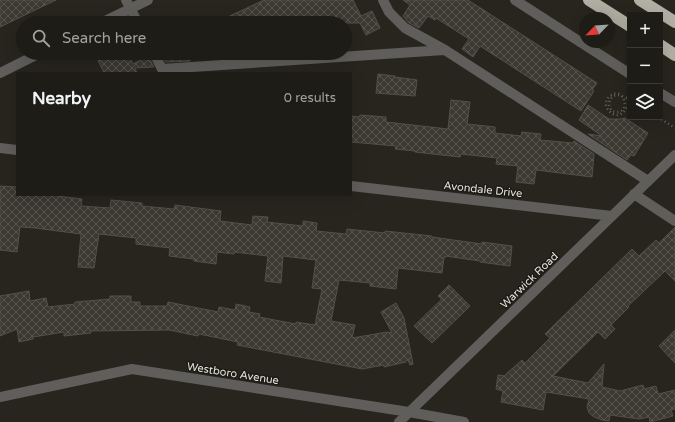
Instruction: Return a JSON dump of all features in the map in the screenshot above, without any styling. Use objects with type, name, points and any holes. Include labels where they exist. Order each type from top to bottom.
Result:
[{"type":"highway","points":[[589,0],[627,24]]},
{"type":"highway","points":[[640,0],[675,22]]},
{"type":"highway","points":[[663,47],[675,55]]},
{"type":"street","points":[[111,16],[128,4],[148,0]]},
{"type":"street","points":[[383,0],[389,12],[405,28],[445,50],[648,180]]},
{"type":"street","points":[[515,0],[627,72]]},
{"type":"street","points":[[128,4],[134,16]]},
{"type":"street","points":[[352,56],[445,50]]},
{"type":"street","points":[[0,73],[26,60]]},
{"type":"street","points":[[158,60],[162,69],[296,60]]},
{"type":"street","points":[[663,95],[675,102]]},
{"type":"street","points":[[0,148],[16,150]]},
{"type":"street","name":"Warwick Road","points":[[399,422],[675,154]]},
{"type":"street","name":"Avondale Drive","points":[[352,186],[612,216]]},
{"type":"street","points":[[634,194],[675,221]]},
{"type":"street","name":"Westboro Avenue","points":[[0,397],[132,369],[409,412],[464,422]]},
{"type":"path","points":[[622,97],[618,95],[614,96],[609,102],[610,108],[613,111],[620,111],[625,106],[625,103],[624,99],[622,97],[619,93],[609,96],[606,102],[606,107],[612,114],[617,115],[625,111],[627,108]]},
{"type":"path","points":[[663,120],[675,128]]},
{"type":"building","points":[[0,0],[56,0],[23,16],[16,16],[16,19],[0,27]]},
{"type":"building","points":[[264,0],[353,0],[361,16],[372,11],[380,28],[366,35],[360,23],[352,23],[352,16],[230,16]]},
{"type":"building","points":[[403,0],[468,0],[597,83],[592,90],[594,91],[581,111],[480,46],[473,57],[462,49],[469,39],[436,18],[435,20],[428,16],[419,28],[409,23],[403,16],[410,5]]},
{"type":"building","points":[[98,60],[131,60],[133,64],[140,60],[150,60],[154,67],[135,68],[137,72],[104,72]]},
{"type":"building","points":[[165,60],[190,61],[166,62]]},
{"type":"building","points":[[378,74],[417,80],[415,96],[376,93]]},
{"type":"building","points":[[451,100],[470,102],[467,124],[495,127],[495,133],[521,136],[522,132],[541,134],[540,140],[573,143],[574,141],[594,154],[592,177],[536,170],[534,184],[516,182],[518,166],[496,164],[497,158],[461,154],[460,157],[395,149],[396,146],[352,142],[352,116],[359,117],[360,115],[386,117],[386,122],[448,129]]},
{"type":"building","points":[[588,105],[609,119],[625,118],[648,133],[634,156],[631,155],[627,160],[588,134],[602,136],[579,120]]},
{"type":"building","points":[[0,186],[16,187],[16,196],[57,196],[82,199],[81,206],[110,208],[111,200],[142,203],[142,206],[174,209],[175,205],[221,211],[220,221],[252,225],[253,216],[268,217],[267,222],[303,226],[303,221],[317,223],[316,231],[346,234],[347,229],[385,233],[385,231],[432,236],[482,244],[482,242],[512,246],[510,266],[445,256],[442,273],[398,268],[396,289],[370,286],[370,283],[339,280],[331,321],[355,325],[352,338],[387,332],[392,333],[381,312],[396,303],[404,318],[413,364],[410,365],[408,360],[406,362],[384,367],[384,365],[362,369],[237,345],[238,342],[199,334],[198,336],[169,330],[91,331],[91,333],[64,336],[64,332],[33,337],[33,339],[19,342],[17,329],[0,336],[0,296],[29,291],[30,301],[46,298],[48,307],[75,304],[75,302],[110,299],[110,296],[131,296],[131,302],[140,302],[140,306],[167,306],[168,302],[218,312],[219,307],[235,310],[236,304],[250,307],[249,312],[260,314],[259,317],[296,324],[296,322],[315,325],[322,289],[312,288],[316,260],[283,256],[281,283],[265,281],[268,256],[234,252],[234,254],[217,252],[216,264],[194,261],[194,259],[169,256],[170,248],[136,244],[136,238],[99,234],[94,268],[78,267],[81,234],[20,227],[17,252],[0,250]]},
{"type":"building","points":[[675,227],[675,281],[665,271],[628,306],[629,307],[611,325],[615,329],[605,339],[598,332],[553,376],[588,383],[604,364],[602,387],[620,391],[643,385],[644,389],[656,386],[658,394],[675,390],[675,409],[671,410],[673,416],[650,422],[649,417],[639,419],[610,415],[609,421],[602,420],[589,413],[587,407],[589,399],[546,392],[543,410],[501,402],[503,391],[496,389],[498,375],[505,376],[522,360],[525,363],[550,338],[545,334],[632,249],[639,256],[656,240],[659,243]]},
{"type":"building","points":[[449,285],[470,306],[432,343],[414,326],[442,299],[438,296]]},
{"type":"building","points":[[675,330],[675,363],[659,346]]}]
